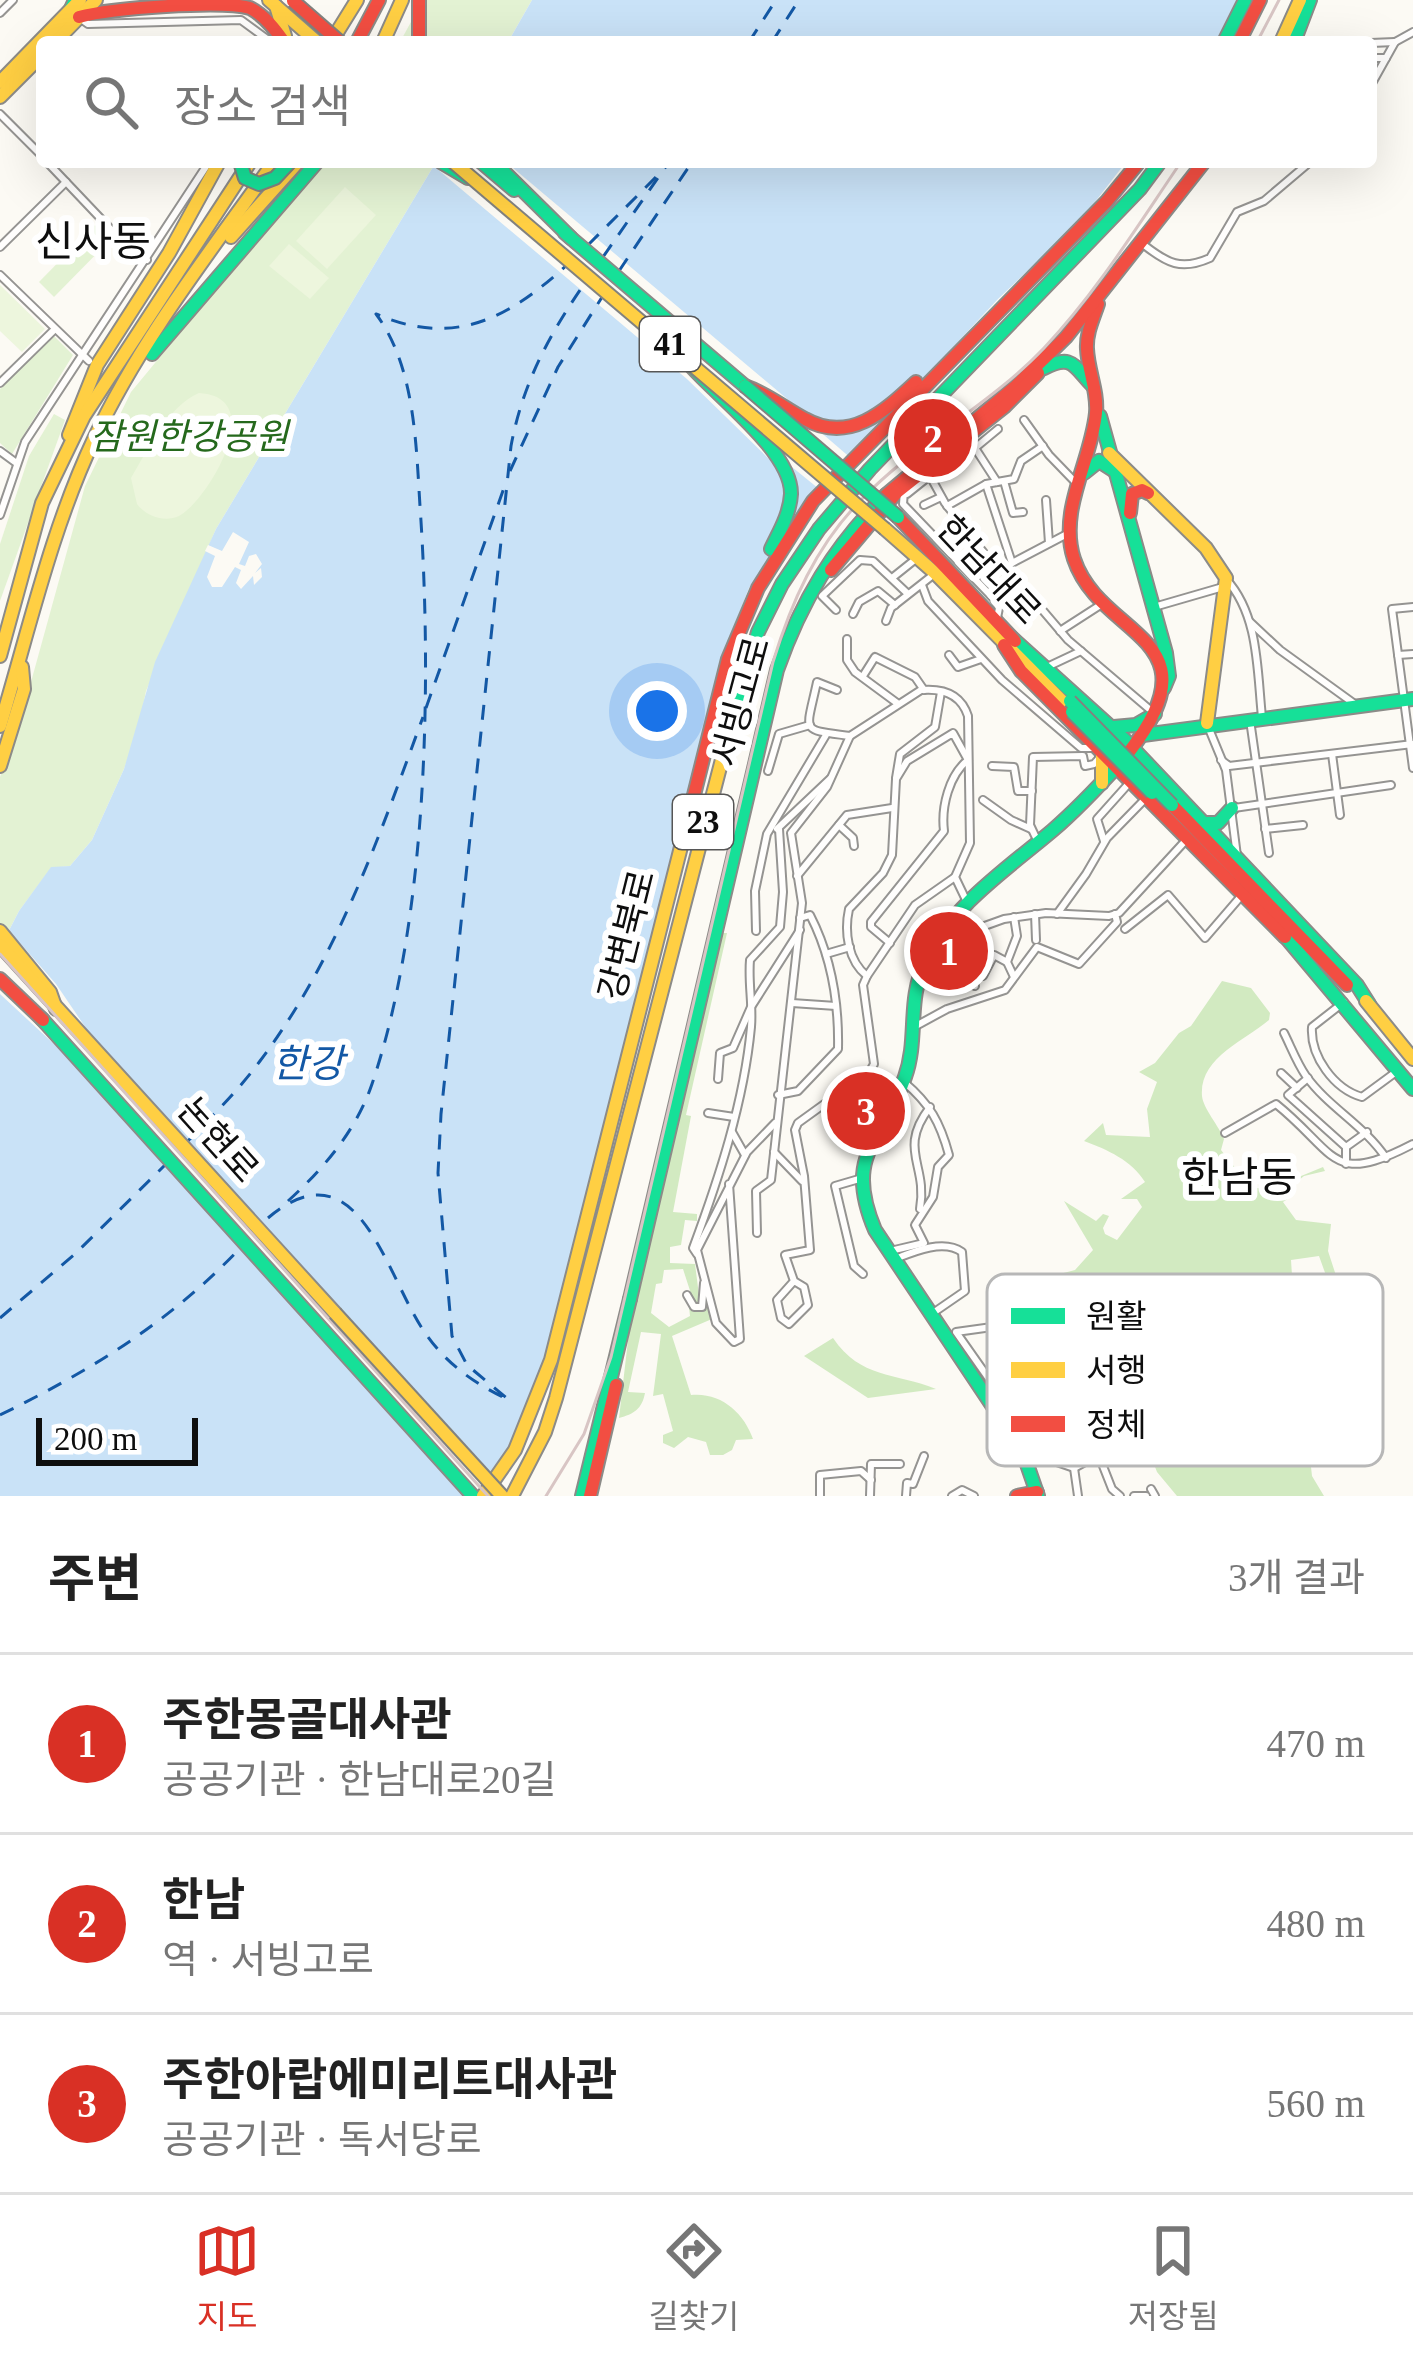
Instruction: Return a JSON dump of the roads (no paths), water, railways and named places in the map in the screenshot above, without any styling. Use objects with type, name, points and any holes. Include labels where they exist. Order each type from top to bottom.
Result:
[{"type":"main road","points":[[45,36],[74,7],[96,0]]},
{"type":"main road","points":[[137,0],[145,4],[193,0]]},
{"type":"main road","points":[[335,36],[357,0]]},
{"type":"main road","points":[[360,36],[379,0]]},
{"type":"main road","points":[[382,36],[391,0]]},
{"type":"main road","points":[[384,36],[402,0]]},
{"type":"main road","points":[[418,36],[419,0]]},
{"type":"main road","points":[[1228,36],[1245,0]]},
{"type":"main road","points":[[1242,36],[1260,0]]},
{"type":"main road","points":[[1287,36],[1302,0]]},
{"type":"main road","points":[[1287,36],[1302,0]]},
{"type":"main road","points":[[74,7],[234,3],[253,10],[279,36]]},
{"type":"main road","points":[[282,4],[285,36]]},
{"type":"main road","points":[[282,4],[311,36]]},
{"type":"main road","points":[[282,4],[331,36]]},
{"type":"main road","points":[[58,36],[74,7]]},
{"type":"main road","points":[[0,82],[36,46]]},
{"type":"main road","points":[[0,97],[36,61]]},
{"type":"main road","points":[[64,458],[74,410],[216,168]]},
{"type":"main road","points":[[241,168],[245,178],[260,184],[287,168]]},
{"type":"main road","points":[[0,652],[42,503],[64,458],[105,380],[246,168]]},
{"type":"main road","points":[[0,726],[64,509],[95,435],[270,168]]},
{"type":"main road","points":[[199,272],[289,168]]},
{"type":"main road","points":[[122,391],[312,168]]},
{"type":"main road","points":[[452,168],[476,182]]},
{"type":"main road","name":"한남대로","points":[[460,168],[918,557],[1008,641],[1369,1004],[1410,1069]]},
{"type":"main road","name":"한남대로","points":[[488,168],[900,511],[997,618],[1008,641]]},
{"type":"main road","points":[[500,168],[572,238]]},
{"type":"main road","name":"강변북로","points":[[483,1496],[515,1450],[551,1360],[728,659],[758,588],[813,501],[1134,168]]},
{"type":"main road","name":"강변북로","points":[[512,1496],[545,1432],[556,1398],[707,805],[738,693],[766,616],[819,529],[870,470],[1083,250],[1155,168]]},
{"type":"main road","name":"서빙고로","points":[[631,1299],[759,748],[798,611],[836,550],[900,479],[999,401],[1098,304],[1200,168]]},
{"type":"main road","points":[[745,386],[824,428],[848,430],[866,424],[885,412],[1030,277]]},
{"type":"main road","points":[[987,1385],[865,1210],[859,1179],[863,1156],[904,1082],[915,987],[967,902],[1034,836],[1102,783],[1143,735],[1169,668],[1097,405],[1088,338],[1098,304]]},
{"type":"main road","name":"서빙고로","points":[[631,1299],[769,711],[796,631],[849,545],[897,492],[931,470],[1004,407],[1088,324],[1098,304]]},
{"type":"main road","points":[[680,353],[768,451],[790,484],[784,521],[728,659]]},
{"type":"main road","points":[[1044,368],[1069,361],[1094,387]]},
{"type":"main road","points":[[1097,405],[1070,533],[1079,573],[1152,647],[1162,690]]},
{"type":"main road","points":[[1079,480],[1094,463],[1113,461],[1206,548],[1226,582],[1207,724]]},
{"type":"main road","points":[[1130,525],[1130,499],[1135,492],[1142,490],[1161,501]]},
{"type":"main road","points":[[1008,641],[1047,667],[1112,727],[1369,1004]]},
{"type":"main road","points":[[1008,641],[1021,671],[1286,937]]},
{"type":"main road","points":[[0,766],[25,689],[22,659]]},
{"type":"main road","points":[[1143,735],[1409,699]]},
{"type":"main road","points":[[1155,714],[1172,730]]},
{"type":"main road","points":[[1112,727],[1136,725],[1155,714]]},
{"type":"main road","points":[[1101,752],[1102,783]]},
{"type":"main road","points":[[1139,789],[1156,772]]},
{"type":"main road","name":"한남대로","points":[[1170,807],[1410,1069]]},
{"type":"main road","points":[[1204,823],[1218,823],[1232,808]]},
{"type":"main road","points":[[0,931],[50,992],[56,1009]]},
{"type":"main road","points":[[0,945],[56,1009]]},
{"type":"main road","name":"논현로","points":[[0,975],[473,1496]]},
{"type":"main road","name":"논현로","points":[[56,1009],[502,1496]]},
{"type":"main road","points":[[589,1496],[615,1430],[618,1374],[631,1299]]},
{"type":"main road","points":[[589,1496],[631,1299]]},
{"type":"main road","points":[[1017,1496],[1037,1494]]},
{"type":"street","points":[[0,13],[13,0]]},
{"type":"street","points":[[74,7],[88,25],[241,20],[263,36]]},
{"type":"street","points":[[1377,43],[1395,42],[1413,32]]},
{"type":"street","points":[[1377,74],[1395,42]]},
{"type":"street","points":[[1377,58],[1386,58]]},
{"type":"street","points":[[0,114],[36,150]]},
{"type":"street","points":[[54,168],[122,241],[147,260]]},
{"type":"street","points":[[0,515],[15,462],[205,168]]},
{"type":"street","points":[[1144,245],[1168,263],[1187,267],[1210,258],[1237,212],[1264,201],[1303,168]]},
{"type":"street","points":[[0,247],[66,180]]},
{"type":"street","points":[[171,223],[194,211]]},
{"type":"street","points":[[0,275],[89,361]]},
{"type":"street","points":[[0,383],[54,329]]},
{"type":"street","points":[[1024,420],[1042,446],[1079,480]]},
{"type":"street","points":[[998,429],[975,448],[1000,481],[1012,513],[1023,512]]},
{"type":"street","points":[[947,506],[986,484],[1014,479],[1022,461],[1042,446]]},
{"type":"street","points":[[0,451],[15,462]]},
{"type":"street","points":[[900,511],[903,492],[952,458]]},
{"type":"street","points":[[907,494],[931,470]]},
{"type":"street","points":[[931,470],[941,497],[991,562],[1011,567],[1070,533]]},
{"type":"street","points":[[986,484],[1011,567],[1060,631],[1155,714]]},
{"type":"street","points":[[924,505],[941,497]]},
{"type":"street","points":[[1046,500],[1049,542]]},
{"type":"street","points":[[840,577],[842,565],[896,501],[900,511],[940,542],[993,598],[997,618]]},
{"type":"street","points":[[940,542],[961,524]]},
{"type":"street","points":[[892,578],[918,557]]},
{"type":"street","points":[[836,610],[822,596],[866,560],[908,594]]},
{"type":"street","points":[[886,621],[895,605],[935,573]]},
{"type":"street","points":[[1154,607],[1226,582],[1243,598],[1249,621],[1256,763],[1269,853]]},
{"type":"street","points":[[922,585],[928,601],[981,659],[1081,748],[1101,752],[1094,764],[1084,766],[1083,756],[1033,757],[1034,836]]},
{"type":"street","points":[[853,614],[859,602],[878,591],[895,605]]},
{"type":"street","points":[[1060,631],[1106,602]]},
{"type":"street","points":[[1413,607],[1392,609],[1409,699],[1413,767]]},
{"type":"street","points":[[1249,621],[1280,650],[1356,705]]},
{"type":"street","points":[[848,639],[847,661],[897,703]]},
{"type":"street","points":[[1047,667],[1081,651]]},
{"type":"street","points":[[1398,656],[1413,654]]},
{"type":"street","points":[[949,655],[958,667],[981,659]]},
{"type":"street","points":[[863,676],[875,657],[916,677],[923,690]]},
{"type":"street","points":[[837,690],[817,682],[810,725],[826,735],[850,736]]},
{"type":"street","points":[[757,1233],[754,1198],[755,1191],[771,1180],[800,930],[791,833],[830,779],[850,736],[923,690],[956,695],[968,716],[970,843],[955,877],[915,905],[863,985],[874,1064],[870,1071],[798,1123],[795,1130],[810,1250],[785,1256],[794,1281],[804,1287],[808,1304],[789,1324],[781,1318],[778,1298],[794,1281]]},
{"type":"street","points":[[867,976],[860,972],[850,947],[849,909],[883,873],[892,854],[892,808],[900,754],[935,727],[941,692]]},
{"type":"street","points":[[1207,724],[1222,760],[1237,860]]},
{"type":"street","points":[[768,771],[779,734],[810,725]]},
{"type":"street","points":[[896,779],[908,761],[949,733],[956,735],[968,760]]},
{"type":"street","points":[[753,929],[761,856],[826,735]]},
{"type":"street","points":[[1222,760],[1229,766],[1412,744]]},
{"type":"street","points":[[1332,753],[1340,815]]},
{"type":"street","points":[[890,943],[871,922],[944,831],[943,806],[955,775],[968,760]]},
{"type":"street","points":[[992,766],[1014,767],[1018,791],[1032,791]]},
{"type":"street","points":[[775,828],[830,779]]},
{"type":"street","points":[[1232,808],[1391,785]]},
{"type":"street","points":[[1057,914],[1139,789]]},
{"type":"street","points":[[1105,842],[1097,819],[1139,789]]},
{"type":"street","points":[[983,800],[1034,836]]},
{"type":"street","points":[[797,876],[838,825],[856,812],[892,808]]},
{"type":"street","points":[[838,825],[853,838],[854,846]]},
{"type":"street","points":[[1265,829],[1303,825]]},
{"type":"street","points":[[729,1184],[740,1340],[734,1342],[716,1323],[694,1248],[734,1117],[751,1007],[750,960],[779,927],[783,892],[775,828]]},
{"type":"street","points":[[975,986],[946,971],[954,930],[1035,914],[1115,914],[1187,838]]},
{"type":"street","points":[[955,877],[967,902]]},
{"type":"street","points":[[1125,929],[1168,895],[1205,938],[1241,895]]},
{"type":"street","points":[[1035,914],[1036,940]]},
{"type":"street","points":[[908,1030],[946,1009],[1005,990],[1036,946],[1079,964],[1117,922],[1115,914]]},
{"type":"street","points":[[778,1095],[797,1091],[836,1054],[836,1006],[826,954],[810,915],[800,918]]},
{"type":"street","points":[[1007,962],[1017,936],[1014,917]]},
{"type":"street","points":[[718,1079],[720,1053],[732,1049],[751,1007],[800,930]]},
{"type":"street","points":[[826,954],[850,947]]},
{"type":"street","points":[[983,976],[994,955],[1007,962],[1014,977]]},
{"type":"street","points":[[1344,1002],[1312,1028],[1311,1044],[1332,1078],[1362,1097],[1410,1069]]},
{"type":"street","points":[[790,1003],[836,1006]]},
{"type":"street","points":[[1284,1033],[1308,1078],[1387,1157]]},
{"type":"street","points":[[1281,1072],[1297,1088]]},
{"type":"street","points":[[1308,1078],[1288,1095],[1346,1148],[1346,1164]]},
{"type":"street","points":[[893,1255],[924,1243],[915,1226],[933,1197],[938,1167],[949,1155],[940,1123],[904,1082]]},
{"type":"street","points":[[1225,1133],[1276,1104],[1346,1164],[1362,1166],[1413,1144]]},
{"type":"street","points":[[918,1219],[923,1191],[912,1147],[914,1127],[930,1107]]},
{"type":"street","points":[[708,1113],[734,1117]]},
{"type":"street","points":[[697,1254],[745,1155],[775,1123]]},
{"type":"street","points":[[731,1130],[745,1155]]},
{"type":"street","points":[[1346,1148],[1367,1132]]},
{"type":"street","points":[[773,1152],[804,1184]]},
{"type":"street","points":[[859,1179],[835,1186],[854,1266],[862,1274]]},
{"type":"street","points":[[893,1255],[943,1246],[955,1246],[962,1252],[965,1291],[933,1313]]},
{"type":"street","points":[[687,1295],[694,1307],[701,1307],[704,1280]]},
{"type":"street","points":[[987,1329],[956,1332],[987,1383]]},
{"type":"street","points":[[906,1496],[907,1483],[913,1484],[924,1456]]},
{"type":"street","points":[[870,1496],[871,1464],[900,1464]]},
{"type":"street","points":[[1068,1466],[1078,1466]]},
{"type":"street","points":[[1103,1466],[1120,1496]]},
{"type":"street","points":[[1074,1468],[1078,1496]]},
{"type":"street","points":[[820,1496],[820,1475],[861,1471],[871,1480]]},
{"type":"street","points":[[952,1496],[962,1490],[974,1496]]},
{"type":"street","points":[[1134,1496],[1151,1494]]},
{"type":"water","points":[[532,0],[1241,0],[1222,36],[511,36]]},
{"type":"water","name":"한강","points":[[432,168],[1121,168],[1081,220],[998,299],[820,489],[749,588],[721,659],[550,1355],[517,1440],[478,1496],[0,1496],[0,948],[19,911],[51,867],[70,866],[92,840],[124,769],[155,662],[216,529]]},
{"type":"railway","points":[[1260,36],[1279,0]]},
{"type":"railway","points":[[546,1496],[584,1434],[611,1357],[773,662],[797,597],[830,537],[860,501],[1023,369],[1063,327],[1177,168]]},
{"type":"railway","points":[[0,954],[488,1496]]},
{"type":"place","name":"한남","points":[[933,438]]},
{"type":"place","name":"주한몽골대사관","points":[[949,951]]},
{"type":"place","name":"주한아랍에미리트대사관","points":[[866,1111]]},
{"type":"district","name":"신사동","points":[[93,242]]},
{"type":"district","name":"한남동","points":[[1239,1178]]},
{"type":"park label","name":"잠원한강공원","points":[[189,437]]}]
